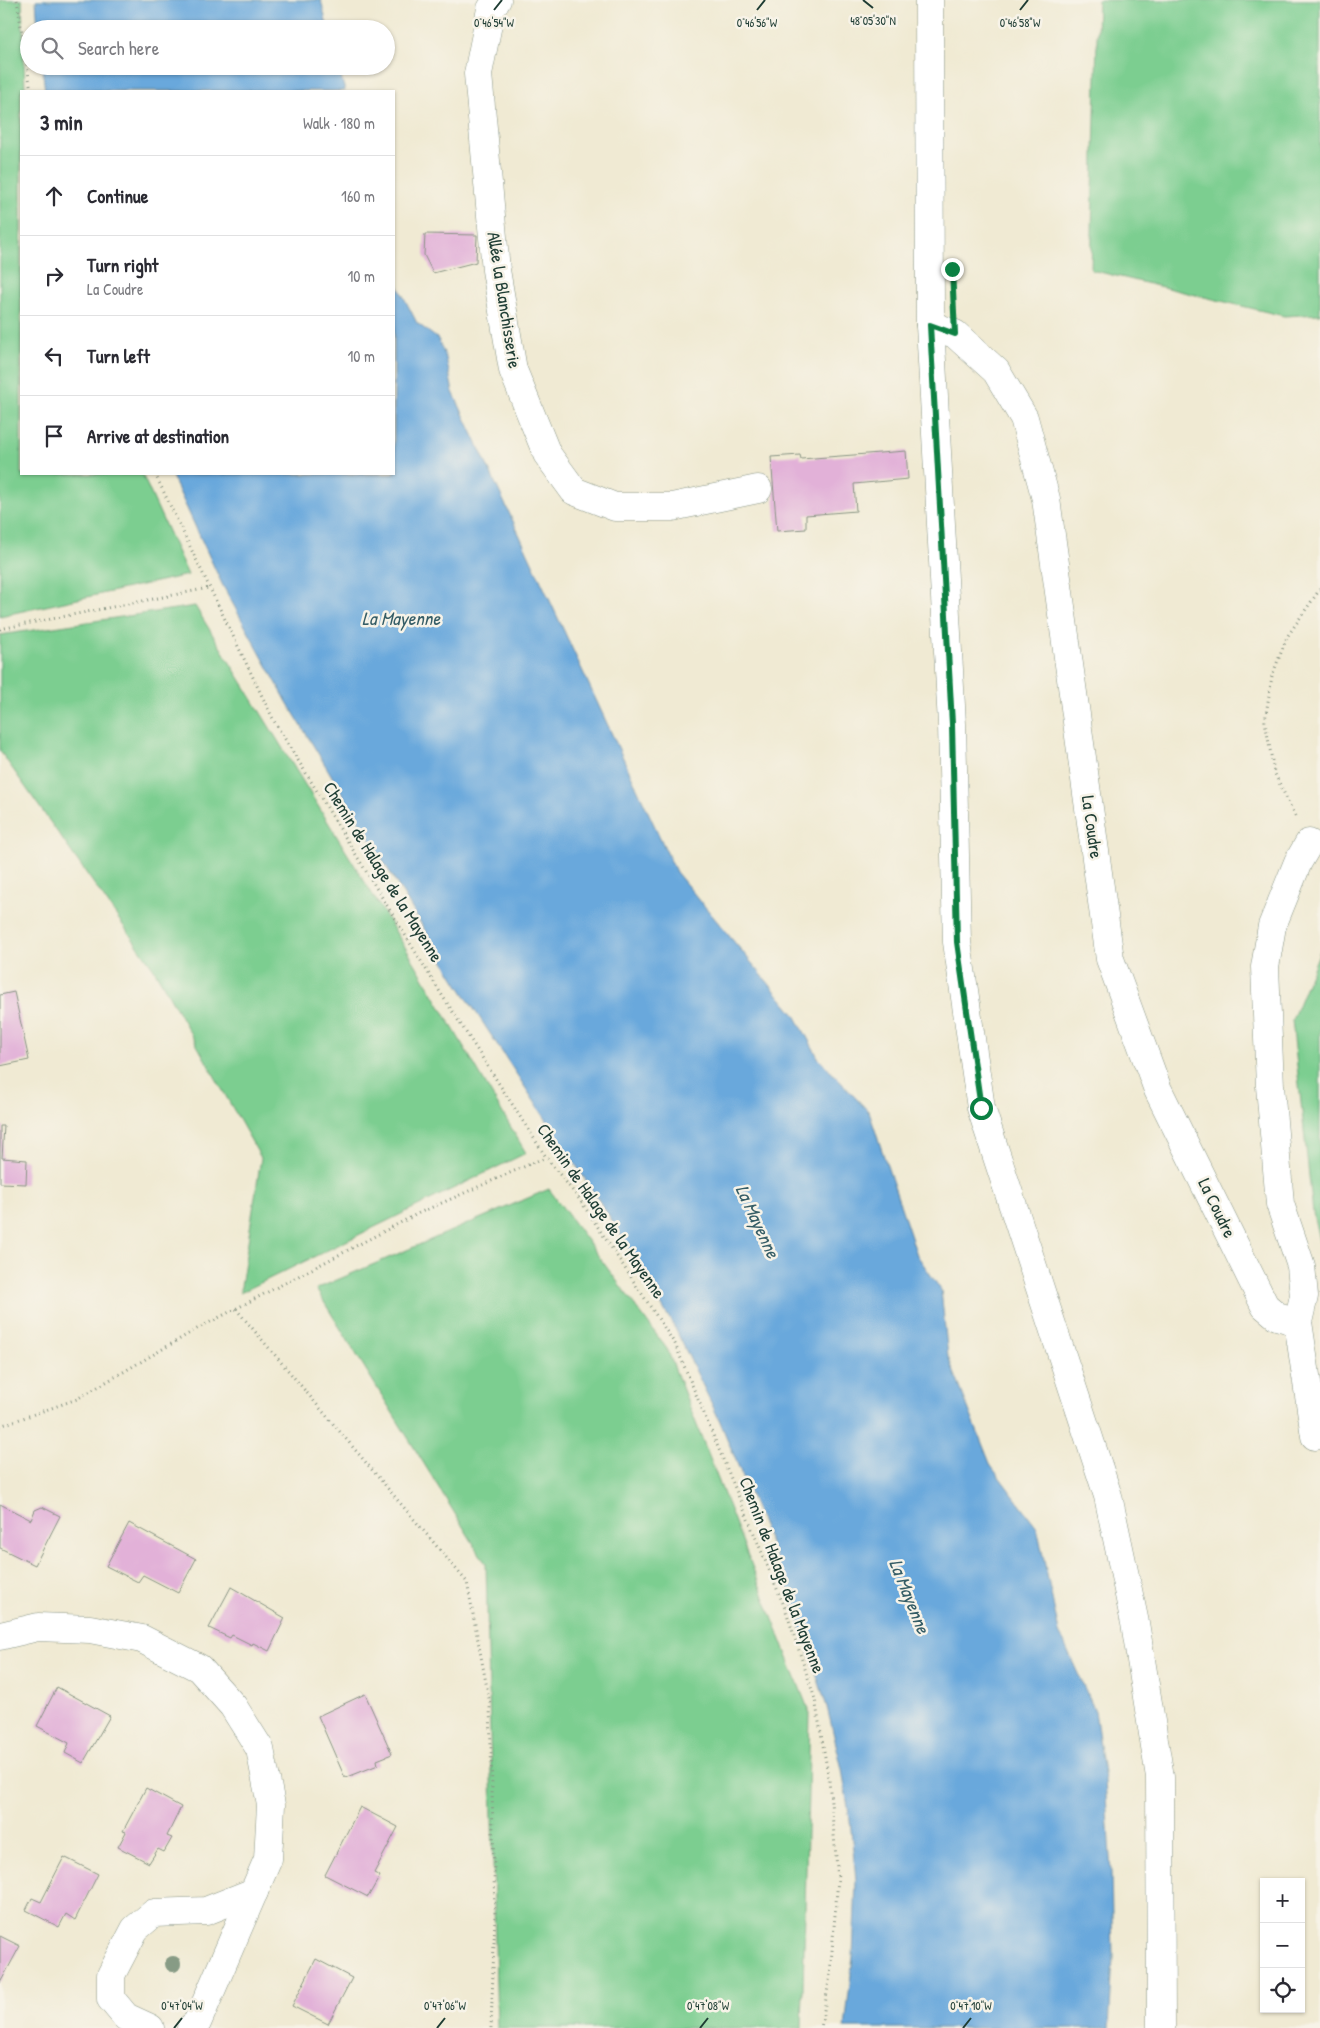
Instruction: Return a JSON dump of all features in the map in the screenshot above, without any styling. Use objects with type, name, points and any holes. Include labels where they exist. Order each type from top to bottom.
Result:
[{"type":"street","name":"Allée la Blanchisserie","points":[[497,0],[492,9],[478,74],[496,270],[513,370],[548,454],[574,491],[615,507],[672,507],[758,489]]},
{"type":"street","points":[[929,0],[930,325],[952,724],[957,942],[981,1108],[1108,1496],[1135,1622],[1160,1777],[1161,2028]]},
{"type":"street","name":"La Coudre","points":[[930,325],[955,334],[996,371],[1024,418],[1046,499],[1110,958],[1158,1090],[1265,1306],[1277,1316],[1298,1322]]},
{"type":"street","points":[[1309,843],[1298,862],[1272,926],[1265,967],[1270,1086],[1280,1204],[1302,1266],[1304,1296],[1298,1322],[1315,1436]]},
{"type":"street","points":[[0,1636],[38,1627],[90,1629],[142,1639],[199,1668],[233,1706],[260,1749],[271,1805],[268,1859],[197,2023],[191,2028]]},
{"type":"street","points":[[150,2028],[126,2017],[111,1999],[111,1975],[135,1929],[154,1913],[206,1911],[254,1892]]},
{"type":"path","points":[[17,0],[20,21]]},
{"type":"path","points":[[28,75],[30,90]]},
{"type":"path","name":"Chemin de Halage de la Mayenne","points":[[155,475],[274,721],[440,992],[546,1157],[580,1200],[675,1344],[785,1608],[815,1700],[829,1780],[838,1878],[830,1975],[821,2028]]},
{"type":"path","points":[[0,629],[209,588]]},
{"type":"path","points":[[1309,843],[1274,772],[1265,721],[1272,676],[1287,637],[1320,589]]},
{"type":"path","points":[[0,1426],[77,1399],[236,1309],[419,1213],[546,1157]]},
{"type":"path","points":[[236,1309],[467,1582],[490,1704],[495,1916],[491,2028]]},
{"type":"green space","points":[[0,0],[22,0],[20,75],[24,75],[25,90],[20,90],[20,475],[142,475],[188,575],[0,616]]},
{"type":"green space","points":[[1098,0],[1320,0],[1320,314],[1284,316],[1091,270]]},
{"type":"green space","points":[[195,606],[416,965],[526,1153],[240,1293],[261,1158],[154,969],[0,751],[0,635]]},
{"type":"green space","points":[[1320,951],[1320,1245],[1313,1213],[1292,1020]]},
{"type":"green space","points":[[549,1189],[667,1349],[810,1714],[802,2028],[497,2028],[486,1564],[316,1289]]},
{"type":"water","points":[[36,0],[321,0],[326,20],[37,20]]},
{"type":"water","points":[[43,75],[341,75],[345,90],[45,90]]},
{"type":"water","name":"La Mayenne","points":[[395,280],[417,323],[438,339],[446,358],[453,392],[676,872],[795,1015],[819,1059],[869,1112],[917,1255],[941,1290],[948,1357],[991,1466],[1037,1527],[1059,1632],[1095,1711],[1105,1780],[1111,1873],[1113,1957],[1109,2028],[845,2028],[853,1956],[856,1880],[850,1820],[842,1769],[827,1707],[787,1585],[719,1419],[675,1328],[615,1225],[457,983],[287,702],[222,584],[171,475],[395,475]]},
{"type":"building","points":[[425,234],[477,235],[476,262],[433,273],[424,255]]},
{"type":"building","points":[[906,451],[908,479],[854,484],[856,511],[806,515],[806,529],[777,531],[771,457],[800,455],[801,459]]},
{"type":"building","points":[[14,992],[29,1060],[0,1066],[0,995]]},
{"type":"building","points":[[0,1126],[4,1126],[2,1158],[27,1160],[26,1184],[0,1183]]},
{"type":"building","points":[[0,1504],[31,1520],[35,1510],[42,1507],[60,1516],[35,1565],[0,1548]]},
{"type":"building","points":[[129,1523],[196,1559],[178,1593],[143,1575],[138,1582],[106,1566]]},
{"type":"building","points":[[231,1587],[285,1618],[269,1651],[232,1635],[230,1638],[209,1628]]},
{"type":"building","points":[[57,1687],[110,1716],[83,1763],[65,1753],[69,1743],[37,1726]]},
{"type":"building","points":[[365,1694],[392,1754],[377,1760],[378,1765],[345,1778],[318,1716]]},
{"type":"building","points":[[146,1788],[181,1807],[167,1836],[172,1838],[164,1852],[158,1849],[149,1863],[118,1847],[126,1832],[123,1831]]},
{"type":"building","points":[[360,1807],[398,1827],[374,1873],[380,1876],[368,1897],[325,1875]]},
{"type":"building","points":[[64,1857],[98,1874],[75,1920],[66,1914],[59,1927],[26,1910],[32,1898],[41,1902]]},
{"type":"building","points":[[0,1936],[20,1946],[0,1983]]},
{"type":"building","points":[[316,1959],[352,1978],[328,2024],[292,2006]]},
{"type":"route","points":[[952,269],[955,334],[930,325],[952,724],[957,942],[981,1108]]}]
